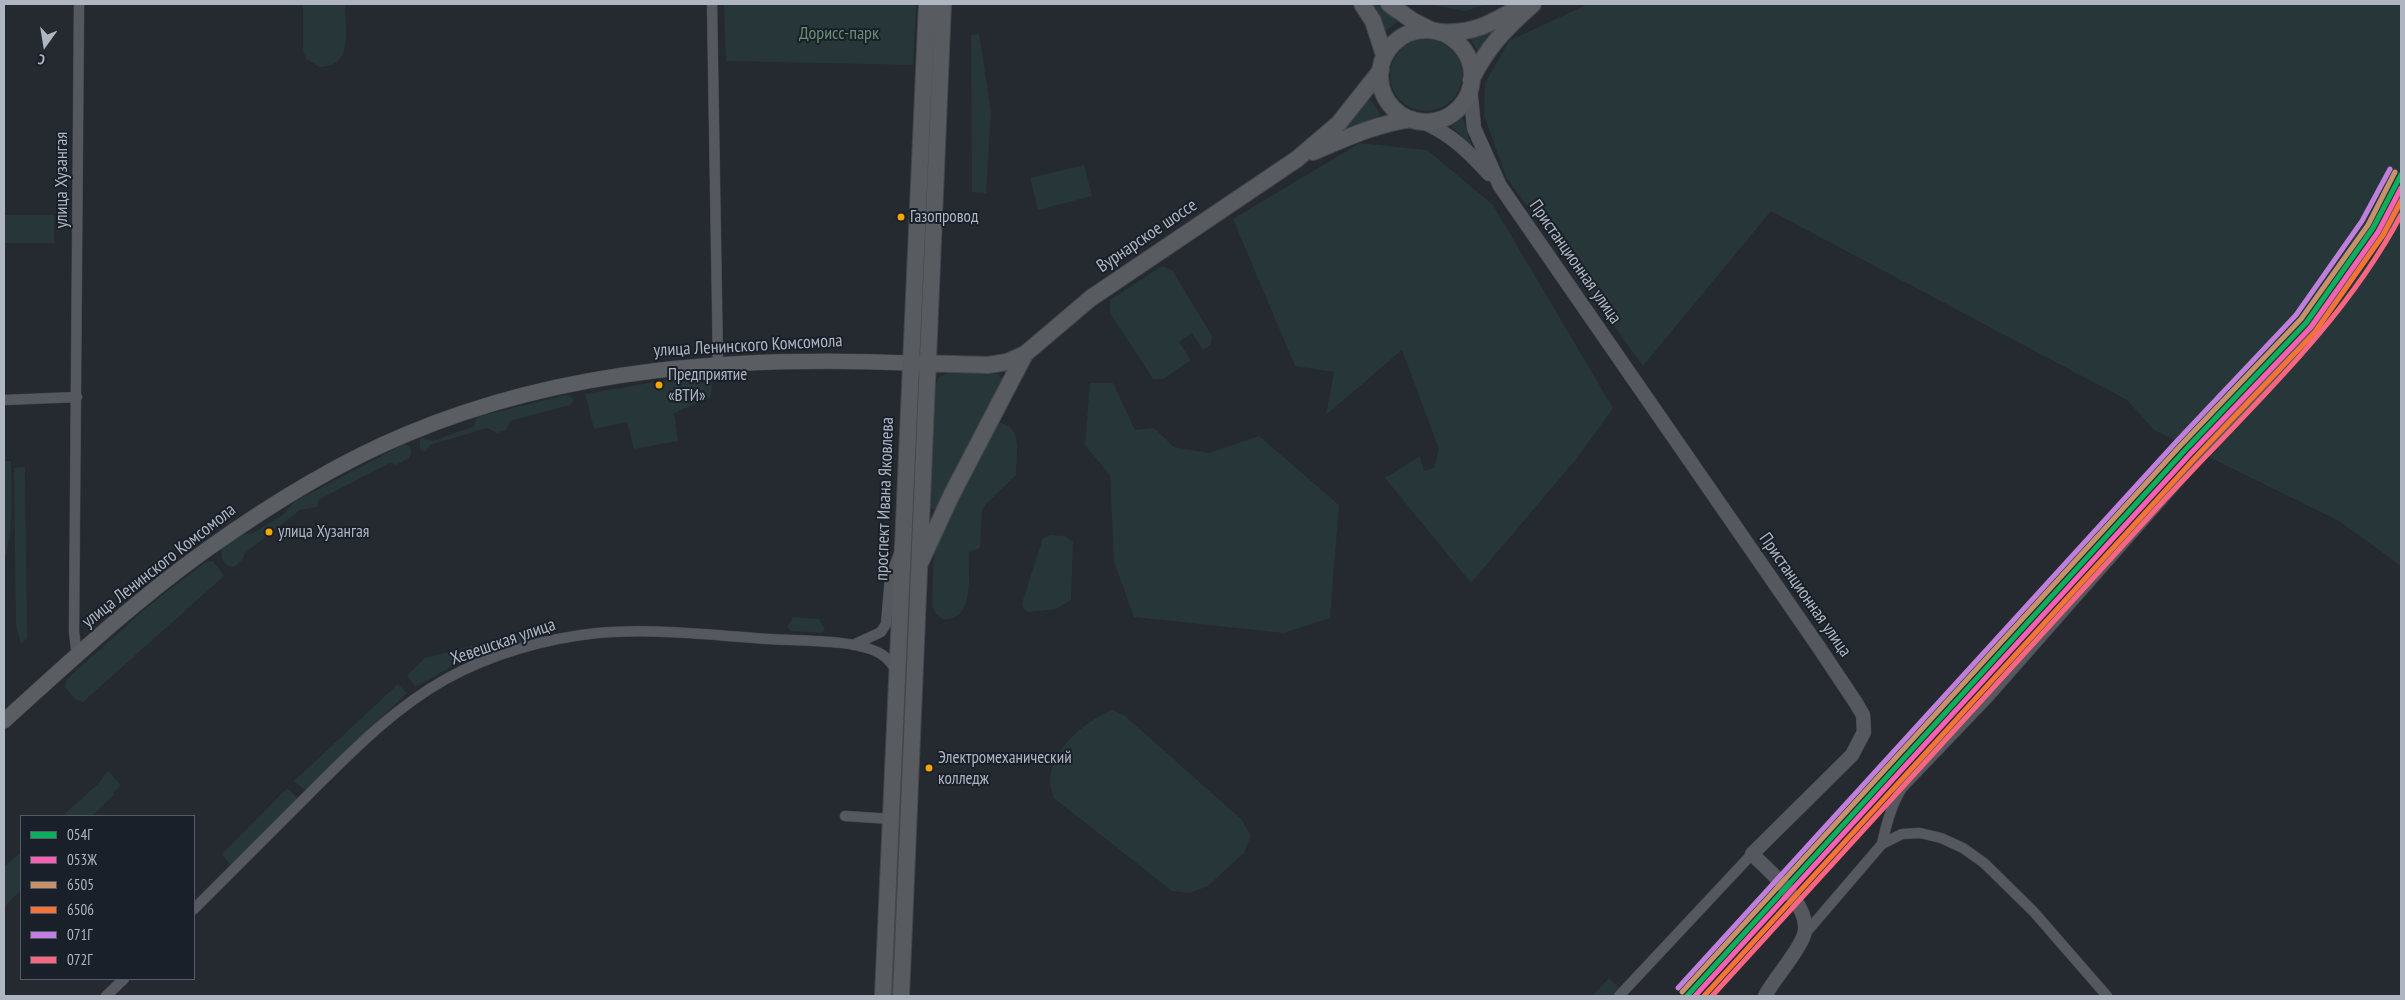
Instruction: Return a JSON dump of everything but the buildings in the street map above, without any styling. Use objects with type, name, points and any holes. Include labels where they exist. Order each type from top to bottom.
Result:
[{"type":"main road","name":"проспект Ивана Яковлева","points":[[900,996],[918,568],[918,364],[927,4]]},
{"type":"main road","name":"проспект Ивана Яковлева","points":[[883,996],[902,545],[918,364],[943,4]]},
{"type":"main road","points":[[1362,4],[1373,21],[1383,62],[1381,84],[1387,99],[1398,112],[1417,120],[1436,122],[1457,110],[1465,100],[1481,61],[1499,35],[1533,4]]},
{"type":"main road","points":[[1389,4],[1413,21],[1436,31],[1462,47],[1471,68],[1471,84]]},
{"type":"main road","points":[[1383,62],[1392,43],[1404,34],[1416,30],[1469,31],[1490,24],[1525,4]]},
{"type":"main road","name":"Вурнарское шоссе","points":[[1025,354],[1091,298],[1297,159],[1339,123],[1357,102],[1383,62]]},
{"type":"main road","name":"Вурнарское шоссе","points":[[1297,159],[1360,131],[1386,123],[1417,120]]},
{"type":"main road","name":"улица Ленинского Комсомола","points":[[4,721],[76,656],[172,576],[259,514],[316,479],[408,433],[509,400],[642,372],[718,364],[841,360],[918,364],[999,364],[1025,354]]},
{"type":"main road","points":[[918,568],[952,494],[1025,354]]},
{"type":"street","name":"улица Хузангая","points":[[76,656],[74,632],[79,4]]},
{"type":"street","points":[[712,4],[718,364]]},
{"type":"street","name":"Пристанционная улица","points":[[1471,84],[1474,128],[1500,186]]},
{"type":"street","name":"Пристанционная улица","points":[[1417,120],[1442,130],[1462,145],[1500,186],[1823,654],[1863,715],[1864,732],[1852,755],[1752,854],[1619,996]]},
{"type":"street","points":[[1882,844],[1886,824],[1896,796],[1902,788],[1988,698],[2310,332],[2383,231],[2401,198]]},
{"type":"street","points":[[4,400],[77,397]]},
{"type":"street","points":[[853,645],[876,635],[886,624],[890,578],[902,545]]},
{"type":"street","name":"Хевешская улица","points":[[195,908],[337,767],[390,718],[425,692],[467,668],[545,643],[598,633],[667,633],[853,645]]},
{"type":"street","points":[[853,645],[883,655],[897,672]]},
{"type":"street","points":[[845,816],[891,818]]},
{"type":"street","points":[[1765,996],[1804,935],[1882,844],[1902,834],[1920,833],[1941,838],[1963,848],[1984,863],[2033,911],[2107,996]]},
{"type":"street","points":[[1752,854],[1797,902],[1806,924],[1804,935]]},
{"type":"street","points":[[1803,913],[1817,919]]},
{"type":"street","points":[[106,996],[123,980]]},
{"type":"green space","points":[[303,4],[345,4],[346,45],[338,60],[330,65],[319,67],[306,59],[303,50]]},
{"type":"green space","name":"Дорисс-парк","points":[[724,4],[916,4],[913,65],[726,61]]},
{"type":"green space","points":[[1369,4],[1376,4],[1395,18],[1397,22],[1384,32]]},
{"type":"green space","points":[[1425,4],[1486,4],[1466,11]]},
{"type":"green space","points":[[1588,4],[2401,4],[2401,566],[2339,521],[2154,430],[2127,400],[1771,211],[1643,366],[1506,177],[1484,115],[1485,83],[1509,41]]},
{"type":"green space","points":[[1509,15],[1478,52],[1470,38]]},
{"type":"green space","points":[[979,34],[991,111],[986,193],[972,192],[971,35]]},
{"type":"green space","points":[[1426,39],[1446,45],[1456,55],[1462,75],[1456,95],[1446,105],[1426,111],[1406,105],[1396,95],[1390,75],[1396,55],[1406,45]]},
{"type":"green space","points":[[1370,99],[1381,115],[1333,135]]},
{"type":"green space","points":[[1463,118],[1472,147],[1451,126]]},
{"type":"green space","points":[[1360,143],[1427,150],[1493,205],[1613,408],[1578,457],[1471,583],[1385,478],[1420,456],[1424,471],[1434,468],[1439,449],[1402,350],[1326,415],[1334,372],[1295,366],[1233,219]]},
{"type":"green space","points":[[1084,165],[1092,196],[1038,210],[1030,178]]},
{"type":"green space","points":[[4,215],[54,215],[54,243],[4,243]]},
{"type":"green space","points":[[1162,266],[1172,270],[1212,336],[1211,345],[1203,350],[1192,333],[1179,342],[1191,360],[1163,379],[1153,379],[1110,313],[1110,300]]},
{"type":"green space","points":[[949,373],[999,374],[1001,385],[935,510],[929,509],[934,388],[939,377]]},
{"type":"green space","points":[[915,376],[919,376],[892,996],[888,996]]},
{"type":"green space","points":[[706,377],[712,383],[711,397],[674,413],[678,441],[634,449],[627,422],[594,429],[585,394],[672,379]]},
{"type":"green space","points":[[1090,383],[1113,383],[1135,430],[1154,428],[1174,447],[1209,453],[1259,436],[1339,505],[1330,618],[1284,633],[1134,617],[1114,562],[1110,475],[1085,445]]},
{"type":"green space","points":[[566,395],[573,398],[573,402],[570,405],[510,421],[506,430],[497,433],[487,428],[430,445],[426,452],[420,450],[420,439],[433,441],[474,426],[477,417]]},
{"type":"green space","points":[[998,423],[1012,429],[1015,435],[1017,442],[1016,475],[982,510],[980,548],[969,552],[969,583],[965,605],[960,613],[953,618],[942,619],[935,613],[932,605],[934,551],[993,426]]},
{"type":"green space","points":[[404,444],[410,446],[411,453],[409,458],[396,465],[390,463],[318,500],[317,507],[300,510],[245,553],[242,560],[234,567],[223,561],[222,548],[240,535],[253,533],[283,515],[294,502]]},
{"type":"green space","points":[[4,461],[11,461],[12,496],[9,543],[6,555],[4,555]]},
{"type":"green space","points":[[25,467],[27,638],[21,644],[16,624],[14,468]]},
{"type":"green space","points":[[1051,535],[1065,536],[1073,542],[1071,600],[1056,609],[1028,612],[1023,608],[1022,603],[1043,538]]},
{"type":"green space","points":[[213,561],[224,576],[83,702],[76,700],[65,687],[66,680],[147,607],[206,562]]},
{"type":"green space","points":[[793,617],[819,619],[825,630],[822,633],[791,631],[787,627]]},
{"type":"green space","points":[[540,628],[544,638],[463,660],[416,687],[407,676],[425,658]]},
{"type":"green space","points":[[398,684],[407,693],[306,791],[294,781]]},
{"type":"green space","points":[[1113,710],[1125,716],[1242,820],[1251,836],[1244,853],[1208,886],[1190,893],[1172,891],[1054,798],[1050,779],[1052,767],[1057,756],[1082,728]]},
{"type":"green space","points":[[108,771],[121,785],[113,793],[114,795],[93,815],[63,815],[97,785]]},
{"type":"green space","points":[[287,788],[298,798],[231,866],[222,854]]},
{"type":"green space","points":[[20,853],[20,891],[4,907],[4,867]]},
{"type":"green space","points":[[1609,978],[1619,988],[1611,996],[1592,996]]},
{"type":"transit line","name":"071Г","points":[[1678,988],[2177,441],[2296,315],[2362,221],[2390,169]]},
{"type":"transit line","name":"6505","points":[[1682,992],[2181,445],[2301,319],[2368,225],[2395,172]]},
{"type":"transit line","name":"054Г","points":[[1687,996],[2186,449],[2306,323],[2373,228],[2401,175]]},
{"type":"transit line","name":"053Ж","points":[[1695,996],[2191,453],[2311,327],[2378,232],[2401,188]]},
{"type":"transit line","name":"6506","points":[[1704,996],[2195,458],[2315,332],[2383,235],[2401,201]]},
{"type":"transit line","name":"072Г","points":[[1712,996],[2157,508],[2289,369],[2350,295],[2377,256],[2401,215]]},
{"type":"place","name":"Газопровод","points":[[901,217]]},
{"type":"place","name":"Предприятие «ВТИ»","points":[[659,385]]},
{"type":"place","name":"улица Хузангая","points":[[269,532]]},
{"type":"place","name":"Электромеханический колледж","points":[[929,768]]}]
